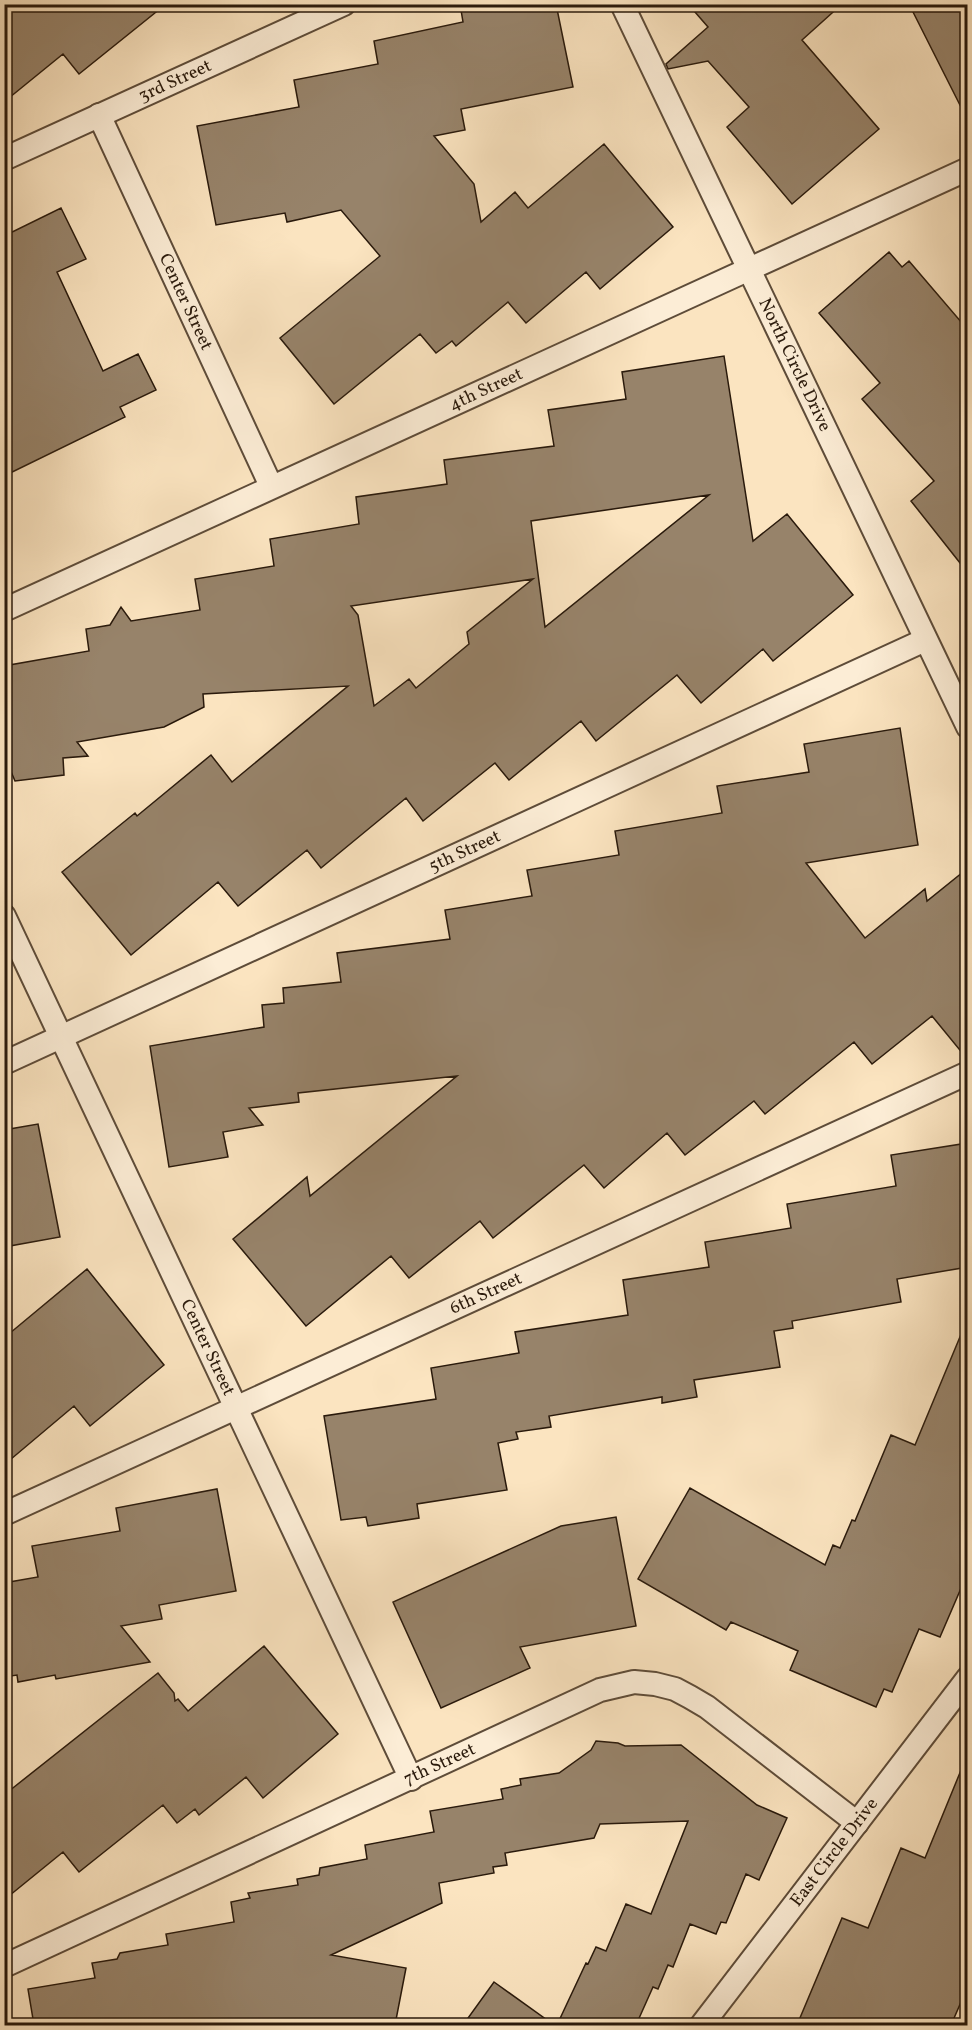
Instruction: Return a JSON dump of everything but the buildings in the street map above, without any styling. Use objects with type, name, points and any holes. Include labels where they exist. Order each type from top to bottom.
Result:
[{"type":"lane","name":"3rd Street","points":[[4,159],[344,4]]},
{"type":"lane","name":"North Circle Drive","points":[[622,4],[968,727]]},
{"type":"lane","name":"Center Street","points":[[99,115],[272,486]]},
{"type":"lane","name":"4th Street","points":[[4,610],[968,169]]},
{"type":"lane","name":"5th Street","points":[[4,1063],[925,640]]},
{"type":"lane","name":"Center Street","points":[[4,916],[411,1779]]},
{"type":"lane","name":"6th Street","points":[[4,1514],[968,1073]]},
{"type":"lane","name":"East Circle Drive","points":[[701,2025],[968,1678]]},
{"type":"lane","name":"7th Street","points":[[4,1966],[600,1690],[634,1682],[675,1689],[707,1707],[857,1822]]}]
